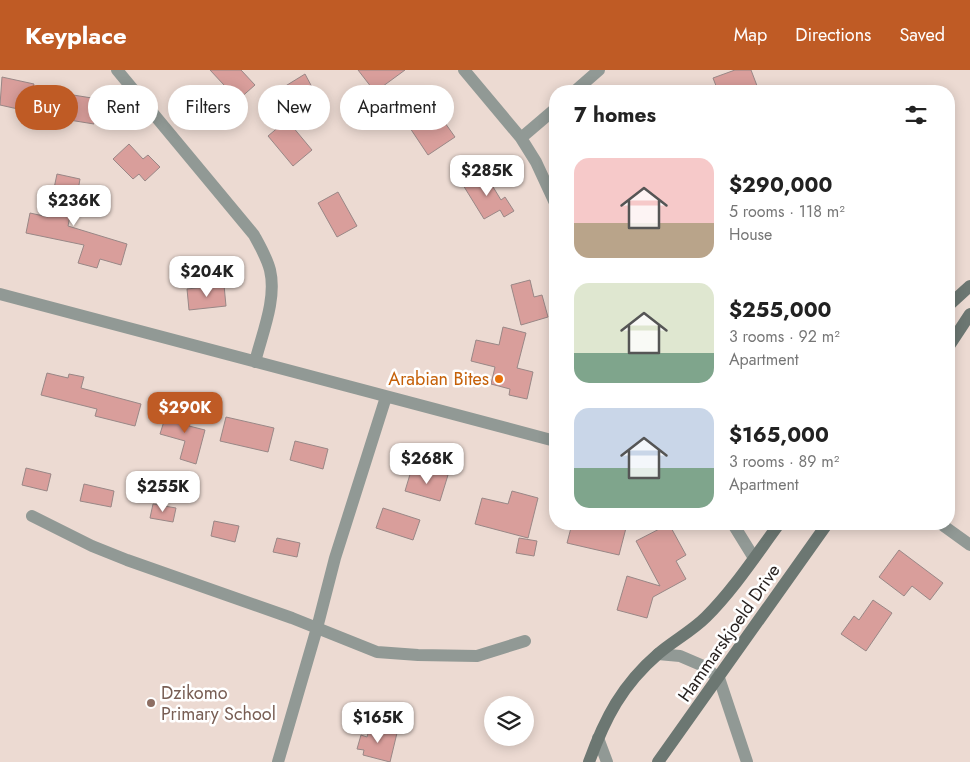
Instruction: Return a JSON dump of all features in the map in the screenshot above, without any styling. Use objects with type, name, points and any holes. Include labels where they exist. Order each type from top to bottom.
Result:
[{"type":"main road","points":[[955,300],[970,286]]},
{"type":"main road","points":[[955,337],[970,314]]},
{"type":"main road","name":"Hammarskjoeld Drive","points":[[589,762],[614,703],[638,674],[658,654],[705,618],[754,558],[772,530]]},
{"type":"main road","name":"Hammarskjoeld Drive","points":[[658,762],[823,530]]},
{"type":"street","points":[[117,70],[254,235],[263,253],[270,271],[271,298],[255,362]]},
{"type":"street","points":[[464,70],[521,138],[536,162],[549,189]]},
{"type":"street","points":[[582,85],[600,70]]},
{"type":"street","points":[[521,138],[549,114]]},
{"type":"street","points":[[0,294],[549,439]]},
{"type":"street","points":[[278,762],[318,628],[335,558],[386,397]]},
{"type":"street","points":[[32,516],[92,546],[127,560],[318,628],[377,652],[477,656],[525,641]]},
{"type":"street","points":[[737,530],[754,558]]},
{"type":"street","points":[[949,530],[970,545]]},
{"type":"street","points":[[658,654],[680,656],[701,665],[719,678],[747,762]]},
{"type":"street","points":[[598,738],[607,762]]},
{"type":"building","points":[[210,70],[241,70],[255,85],[248,91],[248,85],[224,85]]},
{"type":"building","points":[[358,70],[405,70],[385,85],[370,85]]},
{"type":"building","points":[[735,70],[751,70],[757,85],[716,85],[713,78]]},
{"type":"building","points":[[305,74],[311,85],[287,85]]},
{"type":"building","points":[[2,77],[34,84],[15,85],[15,108],[0,105]]},
{"type":"building","points":[[78,96],[88,97],[88,123],[78,121]]},
{"type":"building","points":[[275,130],[295,130],[312,150],[293,166],[268,136]]},
{"type":"building","points":[[411,130],[450,130],[455,137],[428,155]]},
{"type":"building","points":[[129,144],[143,159],[148,155],[160,167],[145,181],[139,174],[133,179],[113,159]]},
{"type":"building","points":[[484,172],[501,200],[505,197],[514,211],[504,217],[500,210],[484,219],[463,185]]},
{"type":"building","points":[[57,174],[80,179],[76,202],[73,201],[68,226],[127,244],[121,265],[100,259],[97,268],[78,263],[84,245],[26,233],[30,213],[48,217]]},
{"type":"building","points":[[338,192],[357,226],[337,237],[318,203]]},
{"type":"building","points":[[530,280],[534,297],[542,295],[548,317],[521,325],[511,285]]},
{"type":"building","points":[[224,285],[226,306],[189,310],[187,289]]},
{"type":"building","points":[[503,327],[526,333],[517,368],[533,372],[527,399],[509,395],[510,389],[491,384],[495,367],[471,361],[476,340],[499,345]]},
{"type":"building","points":[[47,373],[68,378],[69,374],[84,377],[81,388],[141,404],[135,426],[95,416],[97,409],[41,395]]},
{"type":"building","points":[[178,407],[192,411],[189,426],[205,430],[196,464],[180,459],[185,441],[160,434],[165,418],[175,421]]},
{"type":"building","points":[[226,417],[274,428],[268,452],[220,441]]},
{"type":"building","points":[[295,441],[328,449],[323,469],[290,460]]},
{"type":"building","points":[[26,468],[51,474],[47,491],[22,485]]},
{"type":"building","points":[[430,470],[448,475],[440,501],[405,491],[411,471],[428,476]]},
{"type":"building","points":[[84,484],[114,491],[111,507],[80,501]]},
{"type":"building","points":[[512,491],[538,498],[528,538],[475,524],[482,498],[508,504]]},
{"type":"building","points":[[153,504],[176,508],[173,522],[150,518]]},
{"type":"building","points":[[383,508],[420,520],[413,540],[376,528]]},
{"type":"building","points":[[214,521],[239,526],[235,542],[211,536]]},
{"type":"building","points":[[570,530],[625,530],[619,555],[567,543]]},
{"type":"building","points":[[657,530],[672,530],[686,555],[676,561],[686,579],[653,597],[647,618],[617,610],[627,576],[660,586],[636,541]]},
{"type":"building","points":[[277,538],[300,543],[297,557],[273,552]]},
{"type":"building","points":[[519,538],[537,541],[534,556],[516,553]]},
{"type":"building","points":[[899,550],[943,583],[930,600],[912,586],[904,596],[879,577]]},
{"type":"building","points":[[873,600],[892,613],[866,651],[841,634],[854,616],[859,620]]},
{"type":"building","points":[[370,726],[397,733],[390,762],[363,755],[364,750],[357,749],[361,735],[367,737]]},
{"type":"place","name":"Arabian Bites","points":[[499,379]]},
{"type":"place","name":"Dzikomo Primary School","points":[[151,703]]}]
